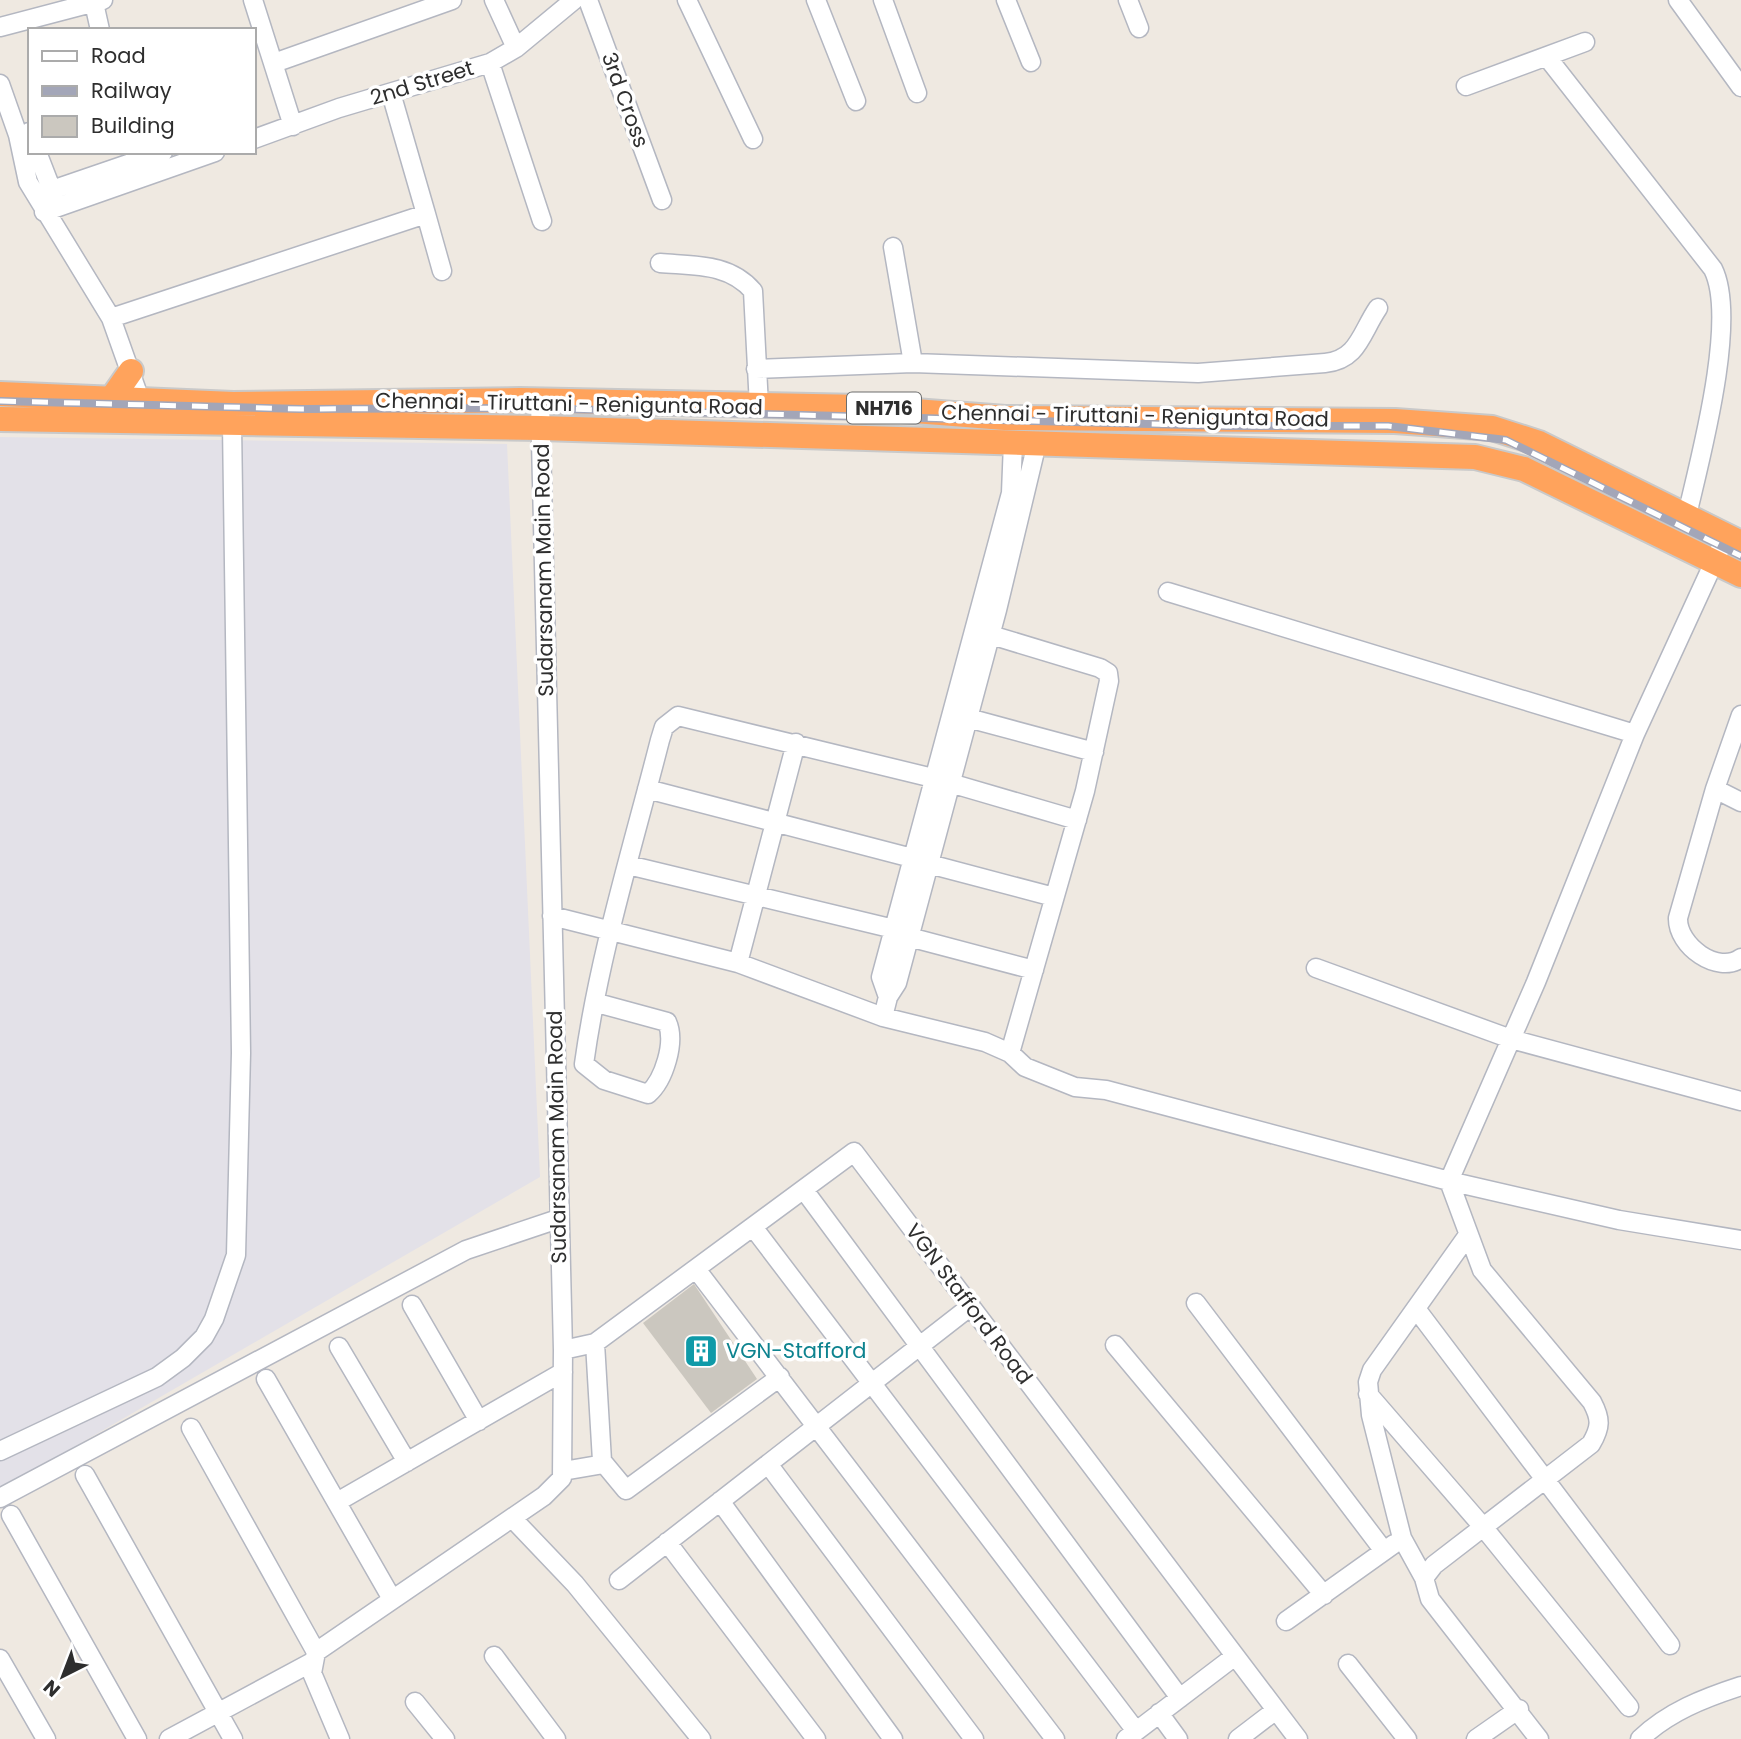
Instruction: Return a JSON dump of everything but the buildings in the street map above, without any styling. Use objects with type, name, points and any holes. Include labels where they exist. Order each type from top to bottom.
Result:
[{"type":"highway","points":[[110,401],[131,370]]},
{"type":"highway","name":"Chennai - Tiruttani - Renigunta Road","points":[[0,394],[110,401],[144,412],[232,424],[541,428],[1475,457],[1524,470],[1741,575]]},
{"type":"highway","name":"Chennai - Tiruttani - Renigunta Road","points":[[0,419],[144,412],[233,404],[540,400],[863,407],[1005,418],[1395,421],[1492,428],[1539,443],[1733,540]]},
{"type":"street","points":[[253,0],[293,126]]},
{"type":"street","points":[[274,63],[452,0]]},
{"type":"street","points":[[494,0],[516,48]]},
{"type":"street","name":"2nd Street","points":[[256,138],[490,63],[516,48],[574,0]]},
{"type":"street","name":"3rd Cross","points":[[588,0],[662,200]]},
{"type":"street","points":[[687,0],[753,139]]},
{"type":"street","points":[[816,0],[856,101]]},
{"type":"street","points":[[883,0],[918,93]]},
{"type":"street","points":[[1006,0],[1031,62]]},
{"type":"street","points":[[1128,0],[1139,28]]},
{"type":"street","points":[[1678,0],[1741,87]]},
{"type":"street","points":[[0,27],[98,1],[100,28]]},
{"type":"street","points":[[1466,86],[1585,42]]},
{"type":"street","points":[[1547,57],[1713,269],[1721,284],[1722,304],[1712,408],[1687,515]]},
{"type":"street","points":[[490,63],[542,221]]},
{"type":"street","points":[[0,84],[27,133],[28,182],[51,203]]},
{"type":"street","points":[[391,93],[442,271]]},
{"type":"street","points":[[38,154],[51,203],[111,318],[144,412]]},
{"type":"street","points":[[51,203],[159,154]]},
{"type":"street","points":[[51,203],[209,154]]},
{"type":"street","points":[[111,318],[426,214]]},
{"type":"street","points":[[893,247],[913,363]]},
{"type":"street","points":[[660,263],[724,269],[741,277],[753,291],[759,406]]},
{"type":"street","points":[[756,369],[913,363],[1198,373],[1340,362],[1355,348],[1378,308]]},
{"type":"street","name":"Sudarsanam Main Road","points":[[540,400],[563,1350],[562,1471]]},
{"type":"street","points":[[0,1451],[157,1377],[183,1358],[204,1337],[214,1319],[236,1255],[241,1053],[232,424]]},
{"type":"street","points":[[883,1017],[888,997],[897,983],[901,933],[920,861],[933,778],[990,603],[1025,443]]},
{"type":"street","points":[[1424,1578],[1434,1564],[1591,1444],[1600,1428],[1598,1413],[1592,1402],[1482,1270],[1449,1181],[1511,1038],[1635,734],[1713,563],[1733,540]]},
{"type":"street","points":[[1168,592],[1635,734]]},
{"type":"street","points":[[920,861],[951,783],[990,635],[990,603]]},
{"type":"street","points":[[990,635],[1100,668],[1108,673],[1108,691],[1077,820],[1010,1053]]},
{"type":"street","points":[[1741,715],[1715,789],[1678,918],[1682,939],[1708,959],[1725,964],[1741,958]]},
{"type":"street","points":[[597,1003],[667,1022],[671,1031],[663,1073],[648,1094],[604,1080],[584,1064],[611,929],[647,789],[664,727],[678,716],[933,778],[1077,820]]},
{"type":"street","points":[[968,718],[1094,752]]},
{"type":"street","points":[[738,963],[796,743]]},
{"type":"street","points":[[647,789],[1054,897]]},
{"type":"street","points":[[1715,789],[1741,802]]},
{"type":"street","points":[[628,865],[756,895],[1034,970]]},
{"type":"street","points":[[552,916],[738,963],[883,1017],[985,1042],[1010,1053],[1025,1067],[1075,1087],[1106,1090],[1449,1181],[1619,1220],[1741,1240]]},
{"type":"street","points":[[1316,968],[1511,1038],[1741,1101]]},
{"type":"street","name":"VGN Stafford Road","points":[[563,1350],[595,1343],[854,1152],[1298,1739]]},
{"type":"street","points":[[804,1190],[1180,1698]]},
{"type":"street","points":[[0,1498],[467,1250],[558,1219]]},
{"type":"street","points":[[753,1227],[872,1383],[1131,1735],[1235,1656]]},
{"type":"street","points":[[1468,1234],[1417,1310],[1372,1370],[1368,1394],[1402,1538],[1424,1578],[1430,1599],[1539,1739]]},
{"type":"street","points":[[696,1269],[1055,1739]]},
{"type":"street","points":[[1196,1303],[1384,1551]]},
{"type":"street","points":[[412,1305],[479,1420]]},
{"type":"street","points":[[618,1580],[971,1306]]},
{"type":"street","points":[[1417,1310],[1670,1644]]},
{"type":"street","points":[[595,1343],[602,1461],[626,1490],[780,1377]]},
{"type":"street","points":[[1115,1345],[1324,1595]]},
{"type":"street","points":[[339,1347],[407,1462]]},
{"type":"street","points":[[337,1502],[563,1372]]},
{"type":"street","points":[[266,1379],[392,1599]]},
{"type":"street","points":[[1368,1394],[1484,1528],[1629,1707]]},
{"type":"street","points":[[191,1428],[315,1656],[312,1673],[320,1698],[340,1739]]},
{"type":"street","points":[[169,1739],[315,1656],[392,1599],[544,1496],[562,1478],[562,1471],[598,1465],[602,1461]]},
{"type":"street","points":[[768,1464],[974,1739]]},
{"type":"street","points":[[85,1475],[233,1739]]},
{"type":"street","points":[[720,1501],[893,1739]]},
{"type":"street","points":[[11,1515],[137,1739]]},
{"type":"street","points":[[512,1518],[575,1584],[701,1739]]},
{"type":"street","points":[[1286,1621],[1402,1538]]},
{"type":"street","points":[[667,1542],[816,1739]]},
{"type":"street","points":[[494,1656],[556,1739]]},
{"type":"street","points":[[0,1659],[46,1739]]},
{"type":"street","points":[[1348,1664],[1407,1739]]},
{"type":"street","points":[[1640,1739],[1665,1719],[1701,1699],[1741,1686]]},
{"type":"street","points":[[415,1702],[445,1739]]},
{"type":"street","points":[[1476,1739],[1518,1709]]},
{"type":"street","points":[[1238,1739],[1276,1710]]},
{"type":"street","points":[[1160,1713],[1178,1739]]},
{"type":"shaded area","points":[[0,437],[507,444],[540,1177],[0,1490]]},
{"type":"railway","points":[[0,401],[302,409],[528,408],[1227,426],[1388,426],[1506,440],[1741,556]]},
{"type":"place","name":"VGN-Stafford","points":[[701,1351]]}]
